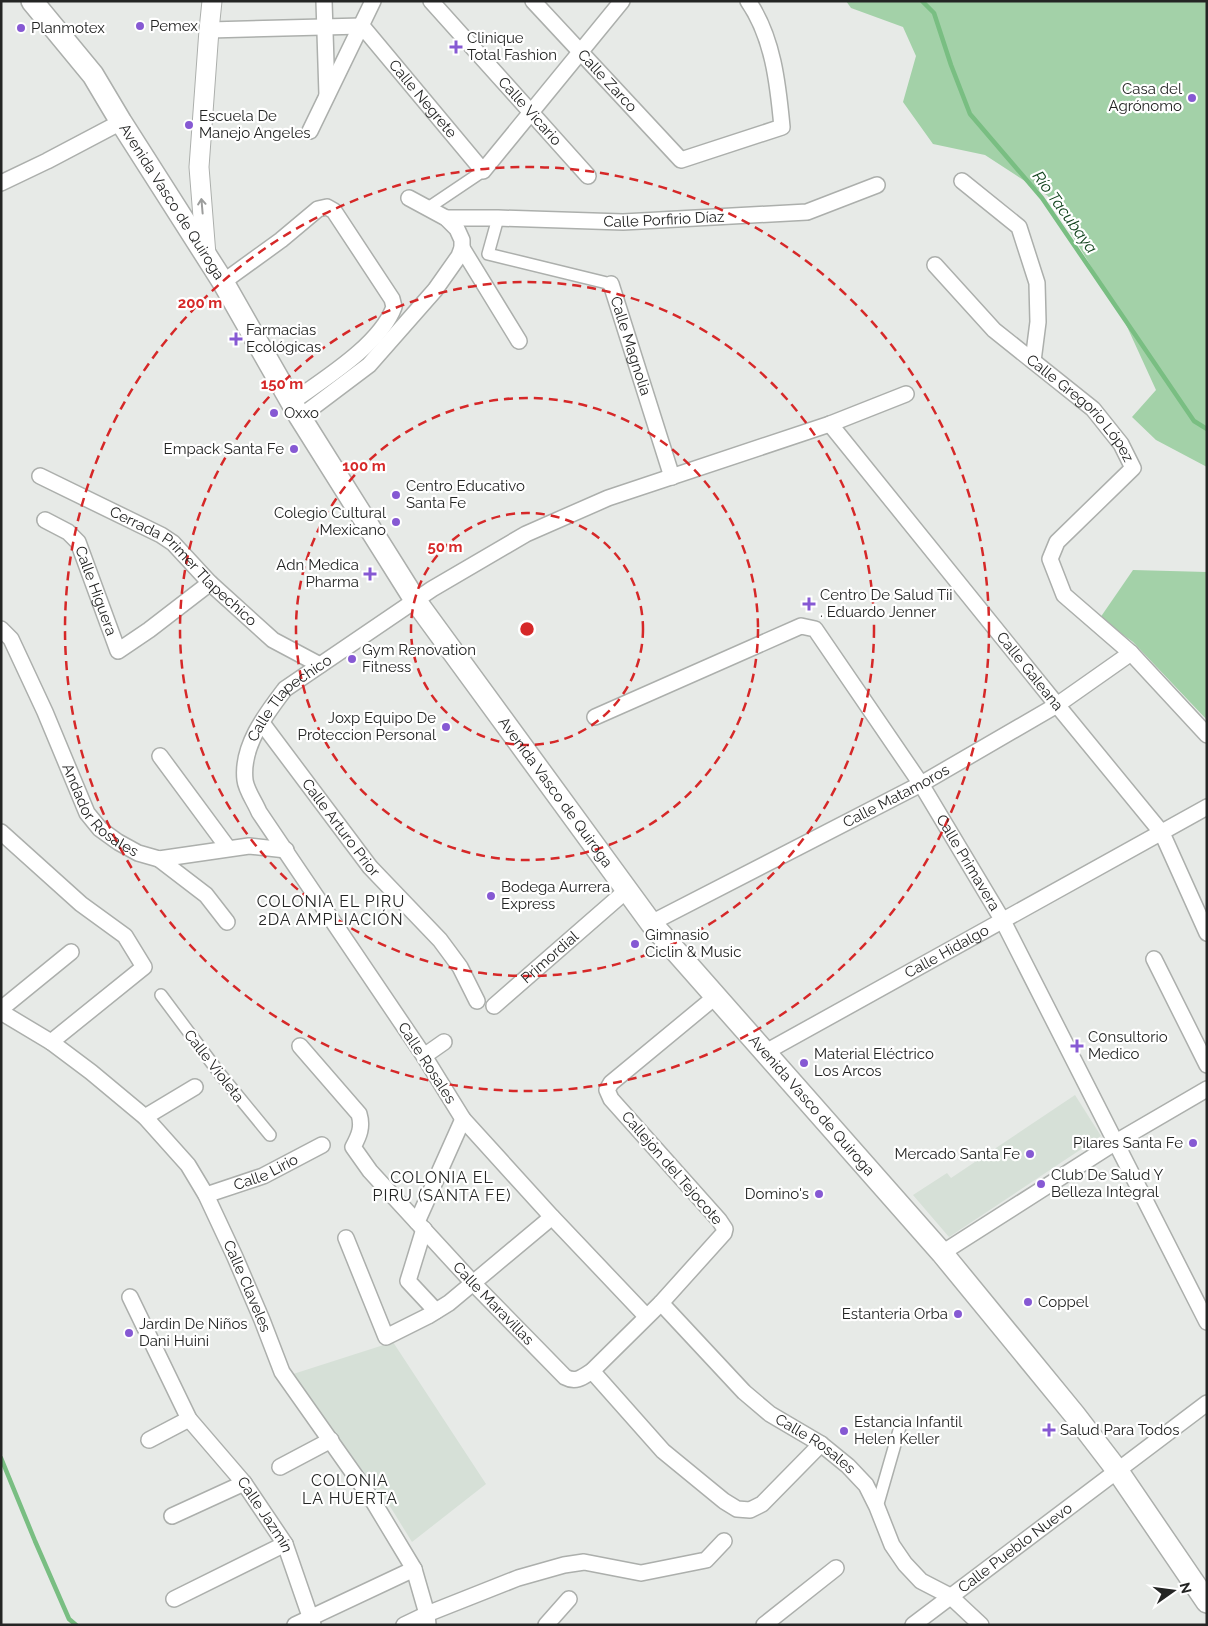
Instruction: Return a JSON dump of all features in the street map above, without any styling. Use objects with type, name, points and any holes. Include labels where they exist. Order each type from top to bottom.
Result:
[{"type":"main road","name":"Avenida Vasco de Quiroga","points":[[32,1],[84,61],[93,75],[206,254],[296,410],[415,600],[627,890],[652,923],[715,997],[942,1253],[1074,1414],[1117,1470],[1207,1602]]},
{"type":"street","points":[[206,254],[199,168],[208,30],[212,1]]},
{"type":"street","points":[[324,1],[327,97]]},
{"type":"street","points":[[310,131],[374,1]]},
{"type":"street","name":"Calle Vicario","points":[[431,1],[588,176]]},
{"type":"street","name":"Calle Zarco","points":[[533,1],[681,160],[782,126],[770,50],[748,1]]},
{"type":"street","points":[[428,208],[483,171],[622,1]]},
{"type":"street","points":[[208,30],[362,26]]},
{"type":"street","name":"Calle Negrete","points":[[362,26],[483,171]]},
{"type":"street","points":[[1,183],[121,122]]},
{"type":"street","points":[[962,181],[1019,227],[1036,282],[1038,322],[1033,361]]},
{"type":"street","name":"Calle Porfirio Díaz","points":[[446,218],[623,222],[807,212],[877,186]]},
{"type":"street","name":"Calle Porfirio Díaz","points":[[409,198],[446,218],[457,229],[462,240],[462,248],[519,341]]},
{"type":"street","points":[[222,282],[281,240],[318,209],[328,207],[334,212],[392,299],[394,307],[392,314],[373,338],[296,410]]},
{"type":"street","name":"Calle Magnolia","points":[[498,218],[488,254],[611,284],[672,477]]},
{"type":"street","points":[[296,410],[369,365],[435,290],[462,248]]},
{"type":"street","name":"Calle Gregorio López","points":[[935,265],[994,330],[1093,409],[1121,444],[1133,468],[1057,542],[1050,559],[1064,595],[1131,653],[1207,735]]},
{"type":"street","points":[[415,600],[526,534],[608,498],[830,424],[906,394]]},
{"type":"street","name":"Calle Galeana","points":[[830,424],[1162,833],[1207,933]]},
{"type":"street","name":"Cerrada Primer Tlapechico","points":[[40,476],[161,535],[173,543],[210,583],[273,640],[320,664]]},
{"type":"street","name":"Calle Higuera","points":[[45,520],[68,532],[78,542],[118,650],[149,630],[210,583]]},
{"type":"street","name":"Calle Tlapechico","points":[[245,782],[245,762],[250,744],[270,707],[285,689],[415,600]]},
{"type":"street","name":"Calle Primavera","points":[[595,717],[801,626],[815,629],[826,642],[921,784],[1003,921],[1207,1322]]},
{"type":"street","name":"Andador Rosales","points":[[1,629],[11,639],[45,712],[87,812],[100,829],[138,853],[159,859],[249,846],[286,850]]},
{"type":"street","name":"Calle Matamoros","points":[[652,923],[921,784],[1057,705],[1131,653]]},
{"type":"street","name":"Calle Arturo Prior","points":[[262,723],[370,867],[440,940],[460,967],[477,1001]]},
{"type":"street","points":[[160,756],[228,848]]},
{"type":"street","name":"Calle Rosales","points":[[245,782],[259,812],[424,1056],[463,1119],[646,1316]]},
{"type":"street","name":"Calle Hidalgo","points":[[764,1053],[1207,807]]},
{"type":"street","points":[[1,832],[81,904],[125,936],[144,967],[51,1042]]},
{"type":"street","points":[[159,859],[206,895],[227,922]]},
{"type":"street","name":"Primordial","points":[[494,1006],[627,890]]},
{"type":"street","points":[[1,1010],[71,952]]},
{"type":"street","points":[[1154,958],[1207,1065]]},
{"type":"street","name":"Calle Violeta","points":[[161,995],[220,1074],[270,1135]]},
{"type":"street","name":"Callejón del Tejocote","points":[[592,1370],[661,1303],[722,1237],[725,1229],[611,1099],[607,1090],[611,1082],[715,997]]},
{"type":"street","name":"Calle Claveles","points":[[1,1010],[51,1042],[91,1072],[145,1117],[188,1165],[206,1195],[262,1320],[282,1372],[373,1501],[414,1569],[428,1619]]},
{"type":"street","points":[[424,1056],[444,1042]]},
{"type":"street","name":"Calle Maravillas","points":[[300,1046],[359,1114],[361,1120],[360,1134],[353,1147],[370,1171],[473,1283],[565,1377],[572,1381],[580,1380],[592,1370]]},
{"type":"street","points":[[145,1117],[195,1087]]},
{"type":"street","points":[[942,1253],[1116,1142],[1207,1089]]},
{"type":"street","points":[[436,1311],[408,1282],[420,1226],[463,1119]]},
{"type":"street","name":"Calle Lirio","points":[[206,1195],[263,1176],[322,1145]]},
{"type":"street","points":[[346,1238],[386,1337],[449,1303],[552,1216]]},
{"type":"street","name":"Calle Jazmín","points":[[130,1297],[189,1419],[244,1483],[286,1544],[312,1621]]},
{"type":"street","name":"Calle Rosales","points":[[661,1303],[744,1392],[770,1414],[821,1444],[848,1466],[866,1485],[892,1545],[905,1564],[921,1581],[950,1596],[981,1625]]},
{"type":"street","points":[[592,1370],[663,1451],[724,1501],[737,1509],[750,1510],[762,1504],[821,1444]]},
{"type":"street","name":"Calle Pueblo Nuevo","points":[[913,1625],[1207,1403]]},
{"type":"street","points":[[149,1440],[189,1419]]},
{"type":"street","points":[[877,1507],[900,1427]]},
{"type":"street","points":[[280,1467],[331,1440]]},
{"type":"street","points":[[172,1516],[244,1483]]},
{"type":"street","points":[[404,1625],[428,1619],[518,1578],[564,1565],[584,1562],[641,1573],[706,1560],[724,1542]]},
{"type":"street","points":[[174,1598],[286,1544]]},
{"type":"street","points":[[764,1625],[836,1568]]},
{"type":"street","points":[[295,1625],[312,1621],[414,1569]]},
{"type":"street","points":[[546,1625],[569,1599]]},
{"type":"shaded area","name":"Mercado Santa Fe","points":[[1075,1095],[1101,1136],[949,1237],[913,1195],[947,1173],[951,1178]]},
{"type":"shaded area","points":[[393,1342],[486,1484],[412,1542],[391,1508],[290,1375]]},
{"type":"green space","points":[[846,1],[1207,1],[1207,467],[1156,440],[1132,417],[1156,390],[1124,320],[1048,196],[985,155],[933,144],[903,102],[916,56],[903,27],[851,8]]},
{"type":"green space","points":[[1133,570],[1207,572],[1207,720],[1133,642],[1100,618]]},
{"type":"waterway","name":"Río Tacubaya","points":[[922,1],[934,13],[970,114],[1042,198],[1194,421],[1207,429]]},
{"type":"waterway","points":[[1,1458],[69,1619],[76,1625]]},
{"type":"place","name":"Pemex","points":[[140,26]]},
{"type":"place","name":"Planmotex","points":[[21,28]]},
{"type":"place","name":"Clinique Total Fashion","points":[[456,47]]},
{"type":"place","name":"Casa del Agrónomo","points":[[1192,98]]},
{"type":"place","name":"Escuela De Manejo Angeles","points":[[189,125]]},
{"type":"place","name":"Farmacias Ecológicas","points":[[236,339]]},
{"type":"place","name":"Oxxo","points":[[274,413]]},
{"type":"place","name":"Empack Santa Fe","points":[[294,449]]},
{"type":"place","name":"Centro Educativo Santa Fe","points":[[396,495]]},
{"type":"place","name":"Colegio Cultural Mexicano","points":[[396,522]]},
{"type":"place","name":"Adn Medica Pharma","points":[[370,574]]},
{"type":"place","name":"Centro De Salud Tii . Eduardo Jenner","points":[[809,604]]},
{"type":"place","name":"Gym Renovation Fitness","points":[[352,659]]},
{"type":"place","name":"Joxp Equipo De Proteccion Personal","points":[[446,727]]},
{"type":"place","name":"Bodega Aurrera Express","points":[[491,896]]},
{"type":"place","name":"Gimnasio Ciclin & Music","points":[[635,944]]},
{"type":"place","name":"C0nsultorio Medico","points":[[1077,1046]]},
{"type":"place","name":"Material Eléctrico Los Arcos","points":[[804,1063]]},
{"type":"place","name":"Pilares Santa Fe","points":[[1193,1143]]},
{"type":"place","name":"Mercado Santa Fe","points":[[1030,1154]]},
{"type":"place","name":"Club De Salud Y Belleza Integral","points":[[1041,1184]]},
{"type":"place","name":"Domino's","points":[[819,1194]]},
{"type":"place","name":"Coppel","points":[[1028,1302]]},
{"type":"place","name":"Estanteria Orba","points":[[958,1314]]},
{"type":"place","name":"Jardin De Niños Dani Huini","points":[[129,1333]]},
{"type":"place","name":"Salud Para Todos","points":[[1049,1430]]},
{"type":"place","name":"Estancia Infantil Helen Keller","points":[[844,1431]]},
{"type":"district","name":"COLONIA EL PIRU 2DA AMPLIACIÓN","points":[[331,910]]},
{"type":"district","name":"COLONIA EL PIRU (SANTA FE)","points":[[442,1186]]},
{"type":"district","name":"COLONIA LA HUERTA","points":[[350,1489]]}]
